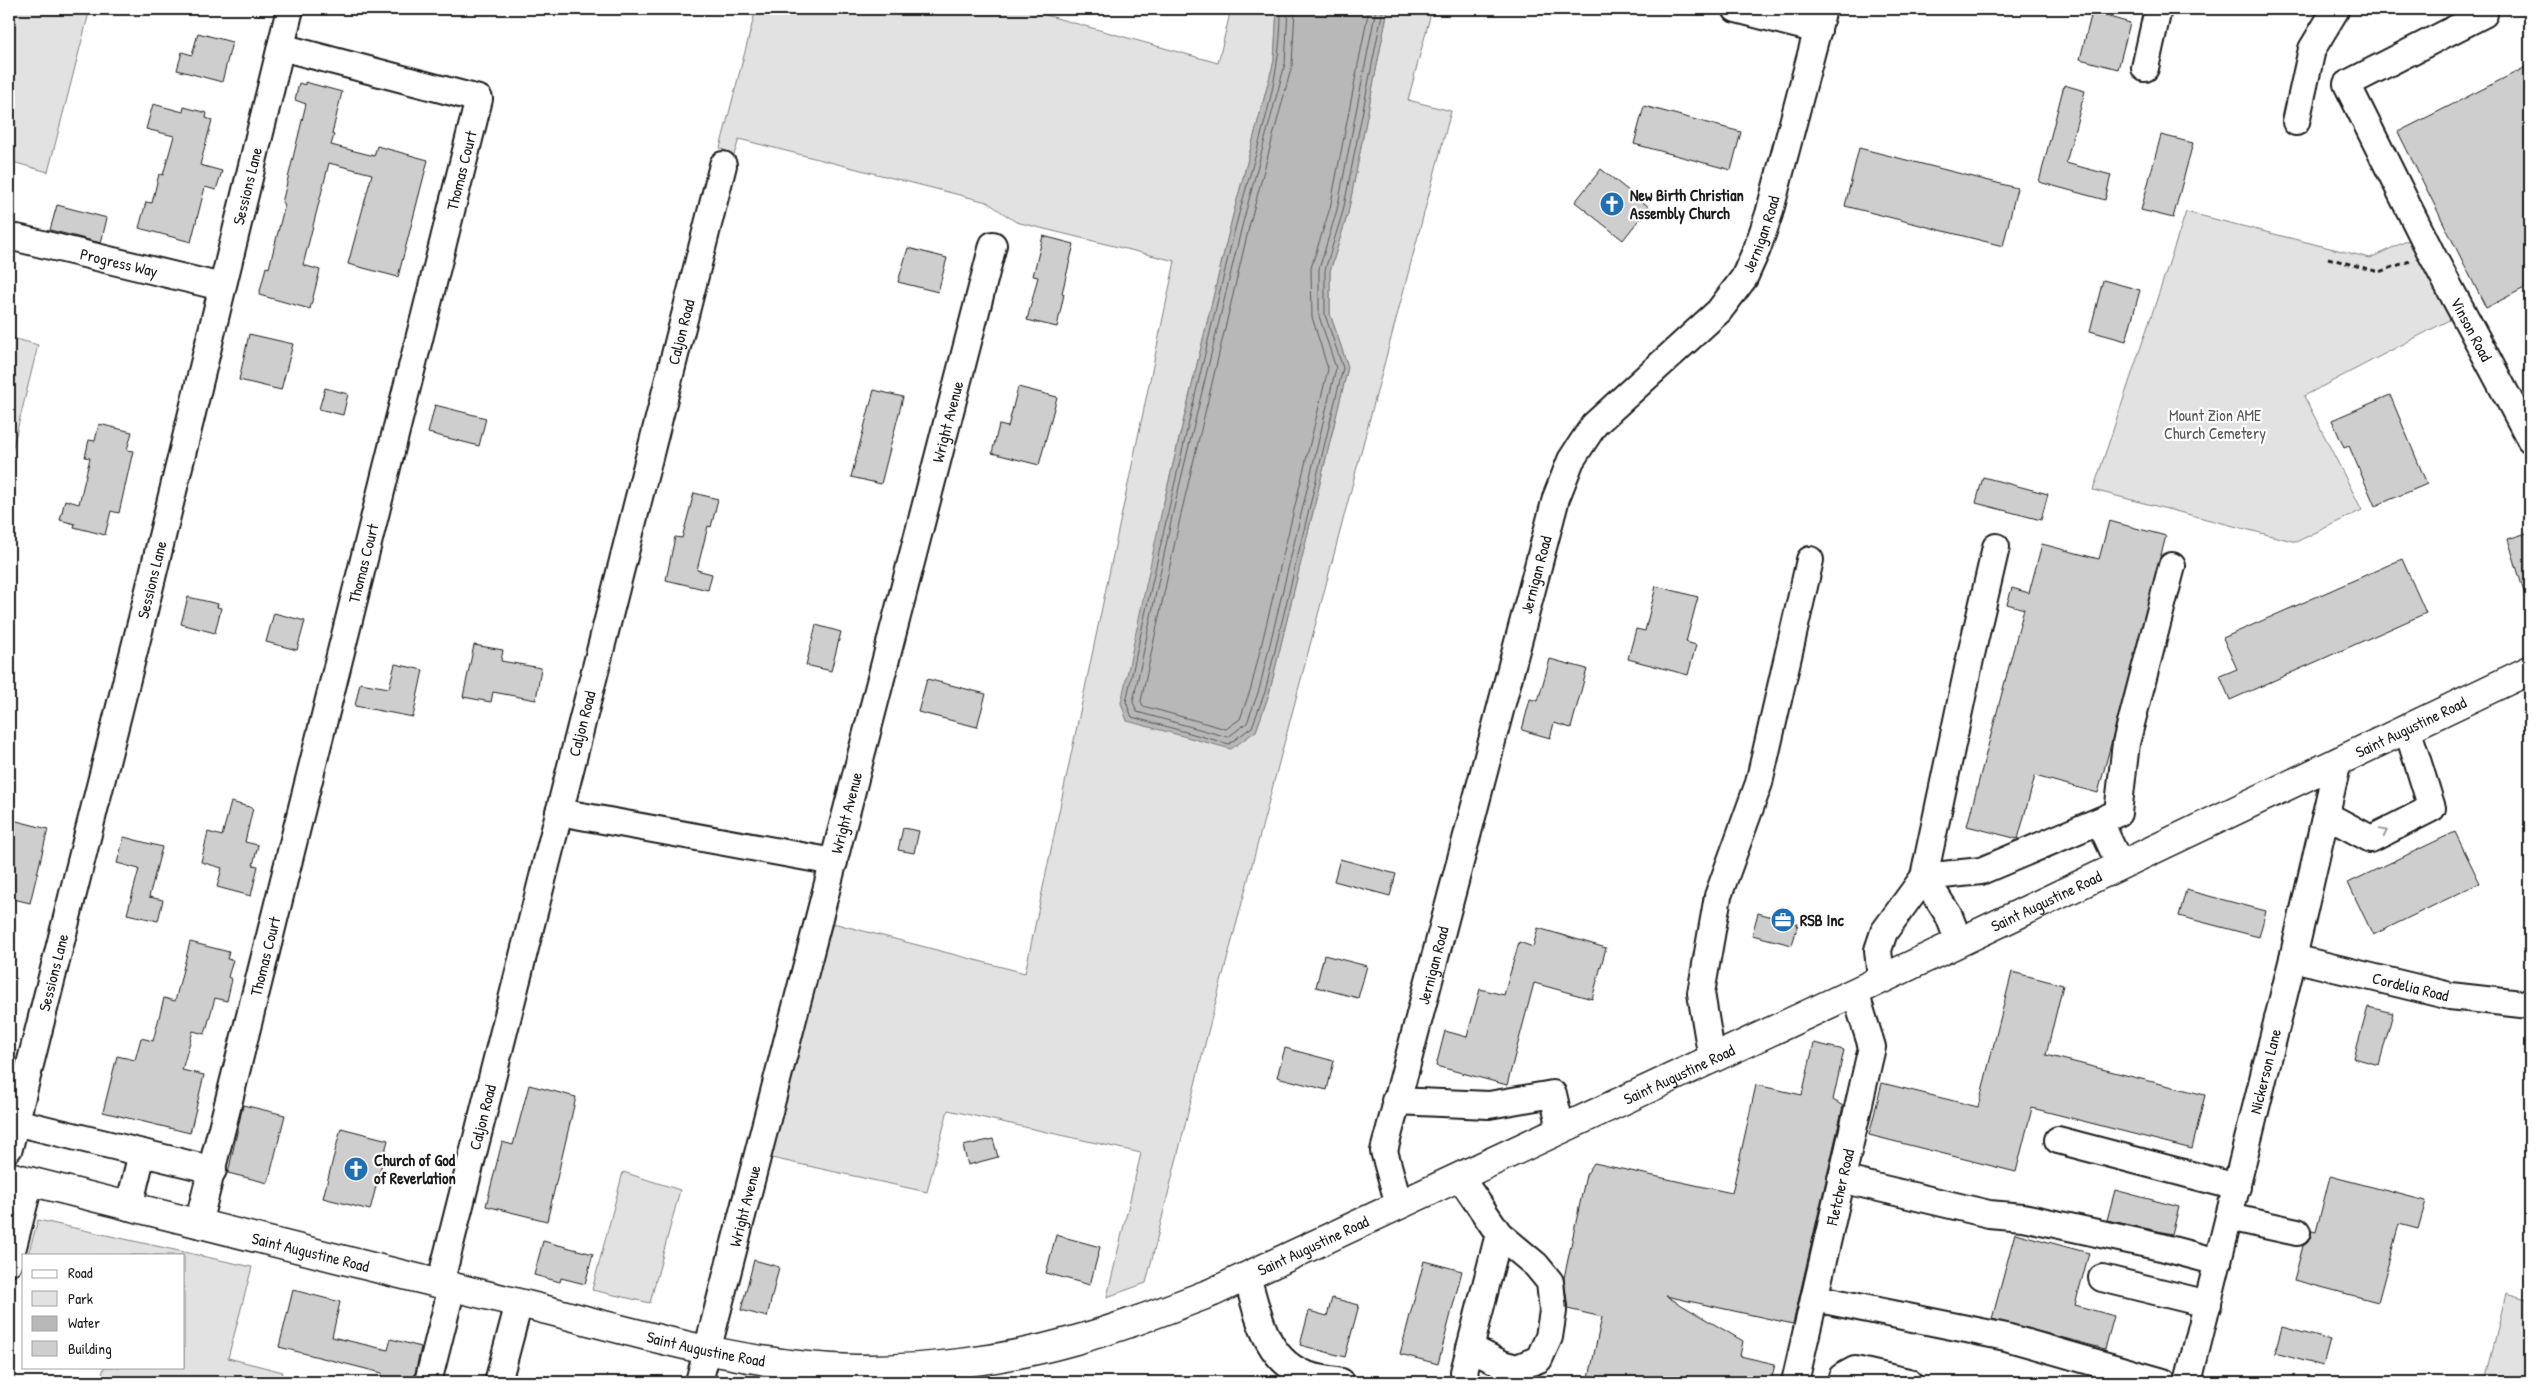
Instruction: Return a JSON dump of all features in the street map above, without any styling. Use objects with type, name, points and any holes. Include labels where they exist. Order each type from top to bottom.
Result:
[{"type":"main road","name":"Saint Augustine Road","points":[[19,1178],[446,1286],[708,1349],[804,1365],[857,1369],[925,1366],[988,1358],[1079,1339],[1157,1314],[1247,1276],[1855,992],[2530,670]]},
{"type":"street","name":"Sessions Lane","points":[[9,1148],[142,619],[290,9]]},
{"type":"street","points":[[1736,9],[1820,19]]},
{"type":"street","points":[[2145,68],[2158,9]]},
{"type":"street","points":[[2296,122],[2312,49],[2336,9]]},
{"type":"street","name":"Vinson Road","points":[[2484,14],[2347,84],[2431,253],[2530,439]]},
{"type":"street","name":"Jernigan Road","points":[[1399,1205],[1384,1151],[1395,1100],[1556,498],[1571,460],[1594,425],[1719,311],[1744,278],[1757,249],[1769,214],[1820,19]]},
{"type":"street","name":"Thomas Court","points":[[198,1224],[479,99],[282,47]]},
{"type":"street","name":"Caljon Road","points":[[428,1382],[446,1286],[560,812],[723,165]]},
{"type":"street","name":"Progress Way","points":[[17,238],[222,287]]},
{"type":"street","name":"Wright Avenue","points":[[699,1382],[993,245]]},
{"type":"street","points":[[1881,979],[1878,950],[1884,932],[1924,877],[1970,659],[1996,547]]},
{"type":"street","points":[[1712,1058],[1701,993],[1718,896],[1759,783],[1810,560]]},
{"type":"street","points":[[1924,877],[1981,871],[2118,813],[2126,743],[2172,566]]},
{"type":"street","points":[[2326,815],[2371,839],[2432,808],[2408,728]]},
{"type":"street","name":"Nickerson Lane","points":[[2188,1382],[2293,958],[2338,761]]},
{"type":"street","points":[[560,812],[834,862]]},
{"type":"street","points":[[2100,822],[2120,865]]},
{"type":"street","points":[[1924,877],[1949,916],[1959,942]]},
{"type":"street","name":"Cordelia Road","points":[[2293,958],[2450,996],[2530,1005]]},
{"type":"street","name":"Fletcher Road","points":[[1795,1382],[1872,1047],[1855,992]]},
{"type":"street","points":[[1395,1100],[1489,1105],[1553,1094],[1562,1129]]},
{"type":"street","points":[[15,1122],[213,1170]]},
{"type":"street","points":[[2058,1140],[2237,1187]]},
{"type":"street","points":[[129,1207],[142,1153]]},
{"type":"street","points":[[1460,1177],[1499,1234],[1536,1265],[1550,1282],[1553,1311],[1549,1337],[1539,1359],[1517,1368],[1502,1364],[1470,1348]]},
{"type":"street","points":[[9,1262],[19,1178]]},
{"type":"street","points":[[1841,1179],[1989,1214],[2023,1217],[2161,1247],[2218,1262]]},
{"type":"street","points":[[2229,1217],[2297,1232]]},
{"type":"street","points":[[1466,1382],[1464,1372],[1499,1234]]},
{"type":"street","points":[[1247,1276],[1264,1336],[1284,1363],[1309,1376],[1341,1382]]},
{"type":"street","points":[[2102,1278],[2208,1304]]},
{"type":"street","points":[[1814,1298],[2006,1337],[2163,1382]]},
{"type":"street","points":[[498,1382],[519,1303]]},
{"type":"street","points":[[1841,1382],[1842,1376],[1855,1370],[1908,1382]]},
{"type":"path","points":[[2328,258],[2379,272],[2431,253]]},
{"type":"green space","points":[[9,9],[90,9],[48,172],[9,161]]},
{"type":"green space","points":[[756,9],[1024,9],[1218,63],[1231,9],[1277,9],[1274,61],[1232,219],[1162,510],[1256,731],[1269,694],[1348,367],[1330,314],[1330,271],[1348,213],[1388,9],[1432,9],[1408,100],[1451,111],[1210,1024],[1146,1283],[1107,1297],[1141,1153],[948,1110],[927,1192],[767,1157],[833,923],[1025,973],[1175,261],[1016,222],[987,202],[739,139],[734,155],[720,148]]},
{"type":"green space","name":"Mount Zion AME Church Cemetery","points":[[2186,212],[2370,258],[2411,239],[2453,318],[2304,396],[2362,510],[2296,542],[2093,490]]},
{"type":"green space","points":[[9,337],[38,345],[9,463]]},
{"type":"green space","points":[[623,1172],[680,1190],[650,1303],[592,1290]]},
{"type":"green space","points":[[38,1220],[252,1267],[228,1358],[283,1372],[280,1382],[100,1382],[104,1368],[185,1368],[185,1254],[28,1254]]},
{"type":"green space","points":[[2506,1293],[2530,1300],[2530,1382],[2485,1382]]},
{"type":"water","points":[[1277,9],[1388,9],[1348,213],[1330,271],[1330,314],[1348,367],[1269,694],[1256,731],[1231,749],[1127,721],[1121,703],[1162,510],[1232,219],[1274,61]]},
{"type":"building","points":[[2092,12],[2130,23],[2118,69],[2080,59]]},
{"type":"building","points":[[198,33],[232,42],[222,82],[177,70],[182,52],[192,55]]},
{"type":"building","points":[[2530,65],[2530,285],[2486,308],[2398,132]]},
{"type":"building","points":[[305,82],[342,92],[331,145],[374,156],[377,146],[428,160],[398,277],[348,264],[372,174],[329,163],[303,265],[320,270],[310,309],[259,295],[266,267],[269,268],[285,204],[282,203],[306,104],[295,100],[299,83],[305,85]]},
{"type":"building","points":[[2064,85],[2085,91],[2066,163],[2111,175],[2105,200],[2039,182]]},
{"type":"building","points":[[153,104],[183,112],[184,107],[207,113],[206,118],[212,120],[200,165],[222,171],[216,190],[205,187],[191,242],[139,228],[146,202],[152,203],[159,174],[163,175],[174,136],[146,129]]},
{"type":"building","points":[[1644,106],[1741,132],[1731,170],[1634,144]]},
{"type":"building","points":[[2161,135],[2193,143],[2173,218],[2141,210]]},
{"type":"building","points":[[1859,148],[2017,188],[2003,246],[1845,206]]},
{"type":"building","name":"New Birth Christian Assembly Church","points":[[1601,169],[1649,207],[1623,240],[1575,202]]},
{"type":"building","points":[[57,205],[107,218],[101,243],[50,230]]},
{"type":"building","points":[[1043,236],[1074,244],[1062,293],[1064,294],[1057,327],[1027,320],[1038,277],[1033,276]]},
{"type":"building","points":[[908,248],[947,258],[938,292],[898,282]]},
{"type":"building","points":[[2103,280],[2140,290],[2126,341],[2090,331]]},
{"type":"building","points":[[249,334],[293,344],[281,390],[239,380]]},
{"type":"building","points":[[1018,387],[1057,397],[1039,465],[992,453],[999,425],[1008,427]]},
{"type":"building","points":[[325,388],[348,394],[343,415],[319,409]]},
{"type":"building","points":[[874,390],[903,397],[881,484],[851,477]]},
{"type":"building","points":[[2390,395],[2427,484],[2375,506],[2349,446],[2344,448],[2332,420]]},
{"type":"building","points":[[435,405],[486,418],[479,446],[428,433]]},
{"type":"building","points":[[99,424],[132,432],[127,450],[133,451],[119,513],[111,511],[105,535],[74,527],[75,524],[60,520],[65,500],[79,504],[90,458],[85,457],[89,440],[95,441]]},
{"type":"building","points":[[1983,477],[2048,494],[2041,520],[1976,503]]},
{"type":"building","points":[[694,493],[718,499],[711,527],[708,526],[697,570],[712,574],[708,590],[666,580],[675,537],[682,538]]},
{"type":"building","points":[[2109,521],[2166,536],[2098,793],[2035,776],[2018,839],[1967,826],[2024,609],[2007,604],[2012,588],[2029,593],[2042,544],[2099,559]]},
{"type":"building","points":[[2530,532],[2530,598],[2526,599],[2508,539]]},
{"type":"building","points":[[2402,559],[2426,613],[2230,700],[2220,676],[2237,669],[2223,638]]},
{"type":"building","points":[[1656,586],[1698,597],[1686,642],[1696,645],[1688,675],[1628,659],[1636,629],[1645,631]]},
{"type":"building","points":[[188,597],[218,604],[217,607],[221,608],[215,633],[181,624]]},
{"type":"building","points":[[274,613],[305,621],[297,650],[266,642]]},
{"type":"building","points":[[816,625],[841,632],[831,671],[806,665]]},
{"type":"building","points":[[474,645],[503,650],[501,661],[541,668],[536,700],[493,692],[491,702],[463,697]]},
{"type":"building","points":[[1550,659],[1587,669],[1571,728],[1554,723],[1550,738],[1522,730],[1530,699],[1538,701]]},
{"type":"building","points":[[395,664],[423,670],[413,717],[355,706],[360,683],[389,688]]},
{"type":"building","points":[[927,679],[986,694],[977,727],[918,712]]},
{"type":"building","points":[[231,802],[253,808],[245,842],[258,845],[253,865],[258,866],[251,896],[217,887],[222,868],[201,862],[208,832],[222,836]]},
{"type":"building","points":[[9,819],[48,829],[30,903],[9,898]]},
{"type":"building","points":[[903,828],[919,831],[914,853],[898,850]]},
{"type":"building","points":[[2455,832],[2480,883],[2373,935],[2348,883]]},
{"type":"building","points":[[124,837],[162,847],[149,897],[163,900],[158,921],[127,914],[139,869],[117,863]]},
{"type":"building","points":[[1340,859],[1396,874],[1390,896],[1334,881]]},
{"type":"building","points":[[2186,890],[2266,911],[2259,937],[2179,916]]},
{"type":"building","points":[[1758,913],[1798,924],[1792,945],[1752,935]]},
{"type":"building","points":[[1538,928],[1606,948],[1592,999],[1534,983],[1507,1085],[1436,1066],[1445,1031],[1467,1037],[1480,989],[1504,995],[1519,942],[1533,947]]},
{"type":"building","points":[[190,942],[229,952],[227,959],[233,960],[228,977],[232,979],[227,1001],[215,998],[205,1034],[193,1031],[182,1070],[204,1075],[190,1133],[103,1112],[117,1056],[135,1060],[141,1038],[153,1041],[164,998],[175,1001]]},
{"type":"building","points":[[1324,955],[1367,966],[1358,998],[1316,987]]},
{"type":"building","points":[[2012,972],[2063,985],[2046,1055],[2205,1095],[2192,1149],[2032,1108],[2016,1172],[1869,1135],[1882,1083],[1978,1107]]},
{"type":"building","points":[[2368,1007],[2393,1013],[2379,1065],[2354,1058]]},
{"type":"building","points":[[1814,1043],[1844,1050],[1833,1100],[1843,1106],[1793,1324],[1666,1296],[1743,1341],[1740,1356],[1775,1364],[1771,1382],[1588,1382],[1602,1317],[1568,1309],[1564,1278],[1586,1175],[1594,1163],[1732,1193],[1756,1085],[1802,1095]]},
{"type":"building","points":[[1285,1048],[1334,1061],[1327,1090],[1277,1077]]},
{"type":"building","points":[[529,1085],[576,1097],[547,1221],[486,1206],[502,1142],[513,1145]]},
{"type":"building","points":[[243,1105],[285,1115],[268,1183],[228,1173]]},
{"type":"building","name":"Church of God of Reverlation","points":[[341,1128],[388,1140],[370,1210],[323,1198]]},
{"type":"building","points":[[993,1139],[998,1157],[968,1165],[963,1146]]},
{"type":"building","points":[[2330,1176],[2426,1201],[2418,1229],[2399,1224],[2378,1302],[2294,1280],[2303,1246],[2308,1242],[2312,1231],[2316,1232]]},
{"type":"building","points":[[2115,1190],[2179,1207],[2172,1234],[2107,1220]]},
{"type":"building","points":[[2015,1233],[2089,1253],[2075,1305],[2114,1316],[2105,1349],[1992,1319]]},
{"type":"building","points":[[1056,1235],[1100,1247],[1090,1285],[1046,1273]]},
{"type":"building","points":[[543,1241],[593,1254],[585,1284],[561,1278],[560,1282],[534,1275]]},
{"type":"building","points":[[754,1260],[779,1267],[767,1317],[741,1310]]},
{"type":"building","points":[[1424,1261],[1462,1271],[1438,1364],[1400,1354]]},
{"type":"building","points":[[293,1290],[340,1302],[332,1337],[388,1350],[391,1339],[421,1347],[413,1382],[380,1382],[382,1373],[279,1347]]},
{"type":"building","points":[[1332,1298],[1359,1305],[1345,1357],[1300,1345],[1309,1311],[1327,1316]]},
{"type":"building","points":[[2282,1327],[2330,1340],[2323,1366],[2275,1353]]},
{"type":"place","name":"New Birth Christian Assembly Church","points":[[1612,204]]},
{"type":"place","name":"RSB Inc","points":[[1783,920]]},
{"type":"place","name":"Church of God of Reverlation","points":[[356,1169]]}]
